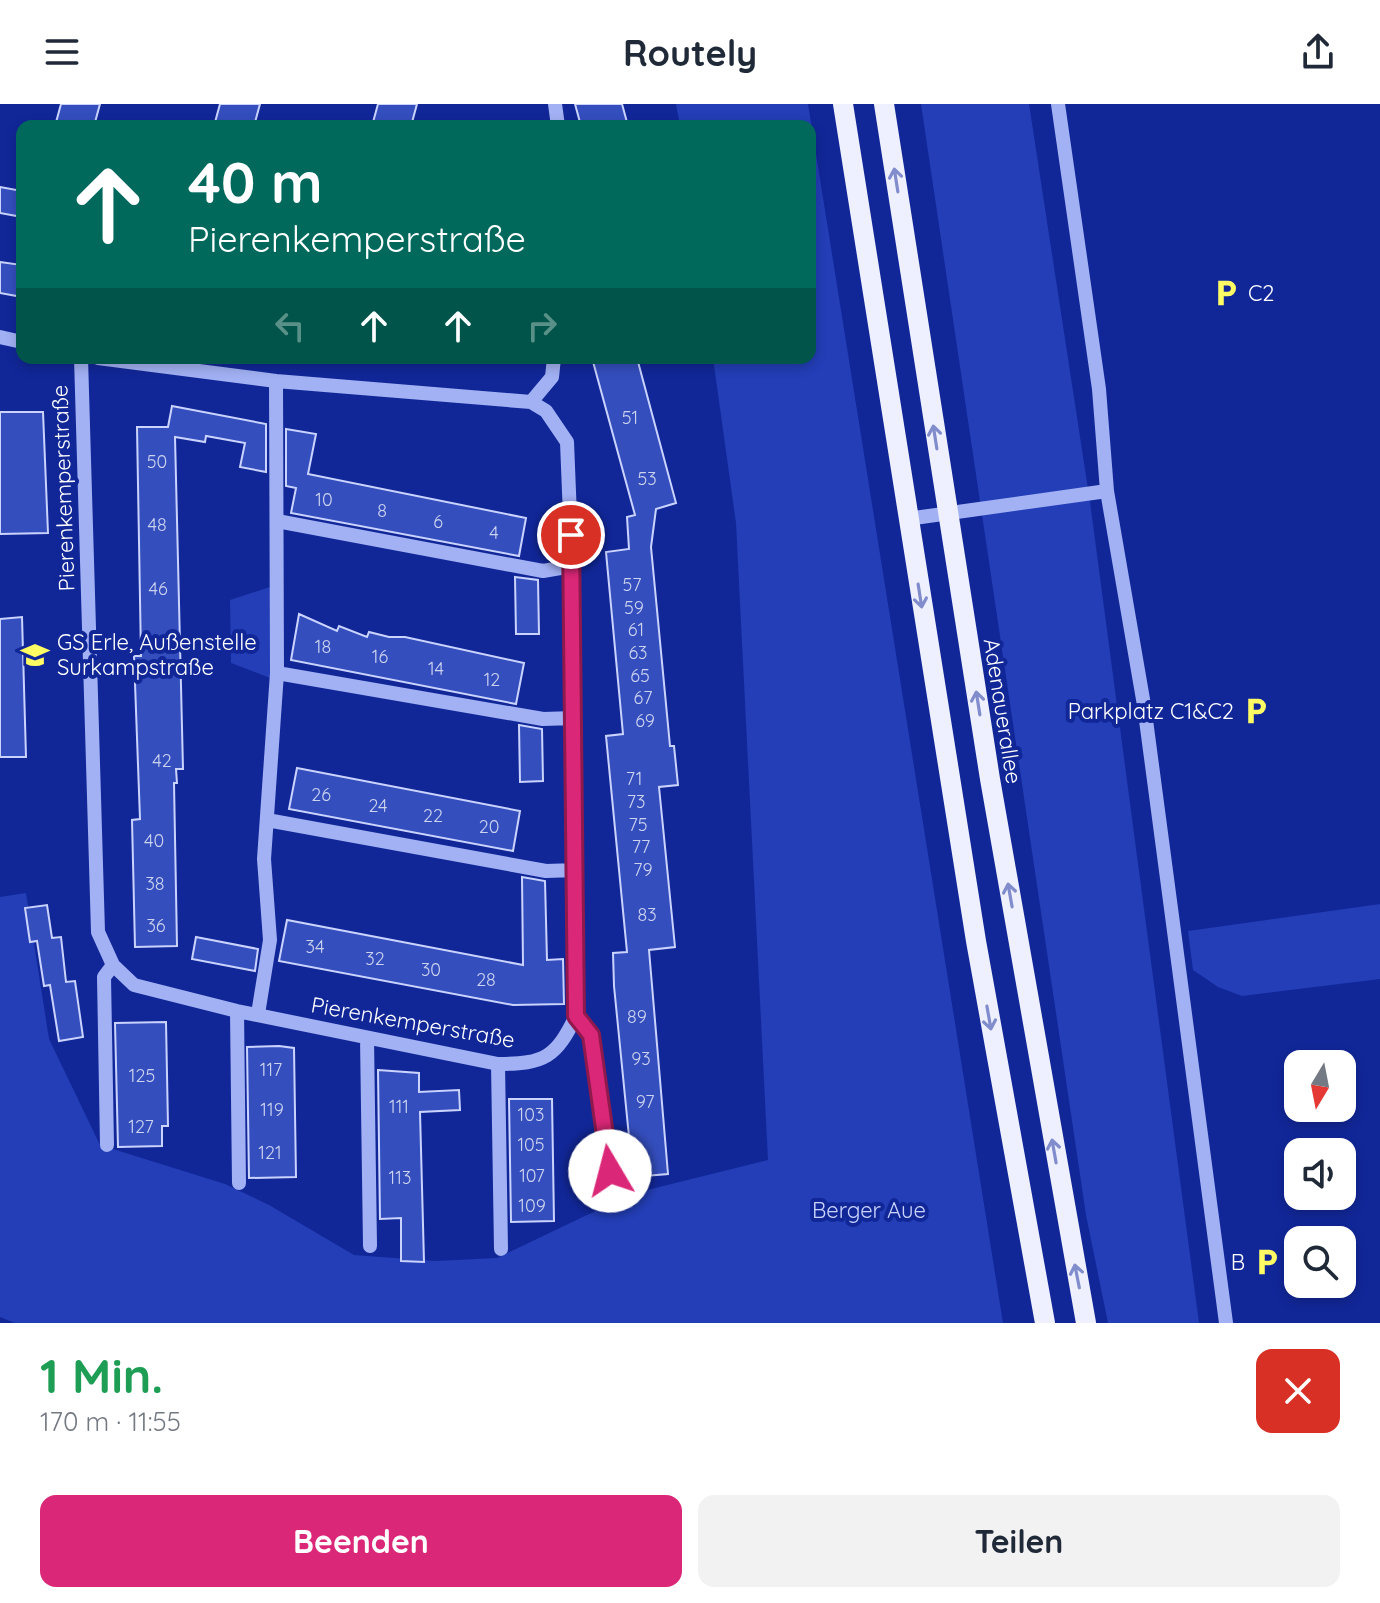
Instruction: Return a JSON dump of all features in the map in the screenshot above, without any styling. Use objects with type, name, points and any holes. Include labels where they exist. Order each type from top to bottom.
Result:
[{"type":"main road","points":[[843,104],[976,941],[1045,1323]]},
{"type":"main road","name":"Adenauerallee","points":[[884,104],[947,514],[1086,1323]]},
{"type":"street","points":[[1058,104],[1099,389],[1107,491],[1144,705],[1226,1323]]},
{"type":"street","name":"Pierenkemperstraße","points":[[81,364],[98,932],[113,965],[134,985],[237,1011],[498,1064],[528,1064],[560,1048],[576,1016]]},
{"type":"street","points":[[144,364],[276,381],[531,402],[546,411],[567,442],[572,566],[576,1016],[591,1035],[614,1198]]},
{"type":"street","points":[[531,402],[552,377],[553,364]]},
{"type":"street","points":[[258,1014],[270,940],[264,859],[277,673],[276,381]]},
{"type":"street","points":[[907,519],[1107,491]]},
{"type":"street","points":[[277,521],[543,571],[572,566]]},
{"type":"street","points":[[277,673],[543,719],[574,718]]},
{"type":"street","points":[[267,820],[546,871],[576,870]]},
{"type":"street","points":[[107,1145],[104,977],[113,965]]},
{"type":"street","points":[[237,1011],[239,1183]]},
{"type":"street","points":[[367,1038],[370,1246]]},
{"type":"street","points":[[498,1064],[501,1249]]},
{"type":"green space","name":"Berger Aue","points":[[676,104],[808,104],[811,120],[679,120]]},
{"type":"green space","points":[[921,104],[1029,104],[1090,502],[1199,1323],[1108,1323],[1086,1215]]},
{"type":"green space","name":"Berger Aue","points":[[816,154],[1003,1323],[15,1323],[0,1317],[0,897],[26,893],[49,1039],[100,1145],[225,1184],[269,1205],[354,1255],[435,1261],[497,1258],[631,1194],[768,1160],[736,523],[714,364],[816,364]]},
{"type":"green space","points":[[270,587],[273,679],[231,663],[230,600]]},
{"type":"green space","points":[[1380,904],[1380,979],[1242,996],[1218,987],[1193,970],[1188,931]]},
{"type":"building","points":[[61,104],[100,104],[96,120],[57,120]]},
{"type":"building","points":[[220,104],[260,104],[256,120],[216,120]]},
{"type":"building","points":[[378,104],[417,104],[413,120],[374,120]]},
{"type":"building","points":[[575,104],[622,104],[626,120],[579,120]]},
{"type":"building","points":[[0,187],[16,190],[16,216],[0,213]]},
{"type":"building","points":[[0,262],[16,264],[16,296],[0,293]]},
{"type":"building","points":[[594,364],[639,364],[676,503],[656,509],[651,547],[670,746],[674,746],[678,785],[659,787],[675,947],[649,950],[668,1174],[633,1177],[614,986],[613,953],[627,952],[606,736],[623,734],[606,552],[629,549],[627,517],[635,515]]},
{"type":"building","points":[[172,406],[266,424],[266,472],[240,467],[245,443],[206,436],[205,442],[175,437],[183,769],[176,769],[177,783],[174,783],[177,946],[135,947],[132,820],[140,819],[134,656],[141,656],[137,427],[168,427]]},
{"type":"building","points":[[0,412],[43,412],[48,533],[0,534]]},
{"type":"building","points":[[286,429],[316,434],[308,474],[526,518],[519,556],[291,513],[296,488],[286,486]]},
{"type":"building","points":[[515,577],[538,580],[539,634],[516,634]]},
{"type":"building","points":[[299,614],[337,631],[339,626],[367,637],[369,632],[405,637],[524,663],[516,704],[291,660]]},
{"type":"building","points":[[22,617],[26,757],[0,757],[0,619]]},
{"type":"building","points":[[519,725],[542,729],[543,781],[520,782]]},
{"type":"building","points":[[297,768],[520,811],[513,851],[289,809]]},
{"type":"building","points":[[522,877],[545,881],[547,960],[563,959],[564,1004],[513,1005],[279,961],[287,920],[523,965]]},
{"type":"building","points":[[47,905],[52,938],[61,937],[66,982],[75,981],[83,1037],[59,1041],[50,985],[44,986],[37,941],[30,942],[25,908]]},
{"type":"building","points":[[196,937],[258,949],[255,971],[192,959]]},
{"type":"building","points":[[166,1022],[168,1126],[162,1126],[162,1146],[118,1147],[115,1023]]},
{"type":"building","points":[[247,1047],[294,1048],[296,1177],[249,1178]]},
{"type":"building","points":[[378,1070],[419,1073],[419,1092],[459,1090],[460,1110],[420,1112],[424,1262],[401,1261],[401,1218],[380,1219]]},
{"type":"building","points":[[509,1099],[552,1099],[554,1221],[511,1222]]},
{"type":"place","name":"C2","points":[[1226,293]]},
{"type":"place","name":"GS Erle, Außenstelle Surkampstraße","points":[[35,655]]},
{"type":"place","name":"Parkplatz C1&C2","points":[[1256,711]]},
{"type":"place","name":"B","points":[[1267,1262]]},
{"type":"route","points":[[571,535],[576,1016],[591,1035],[610,1171]]}]
